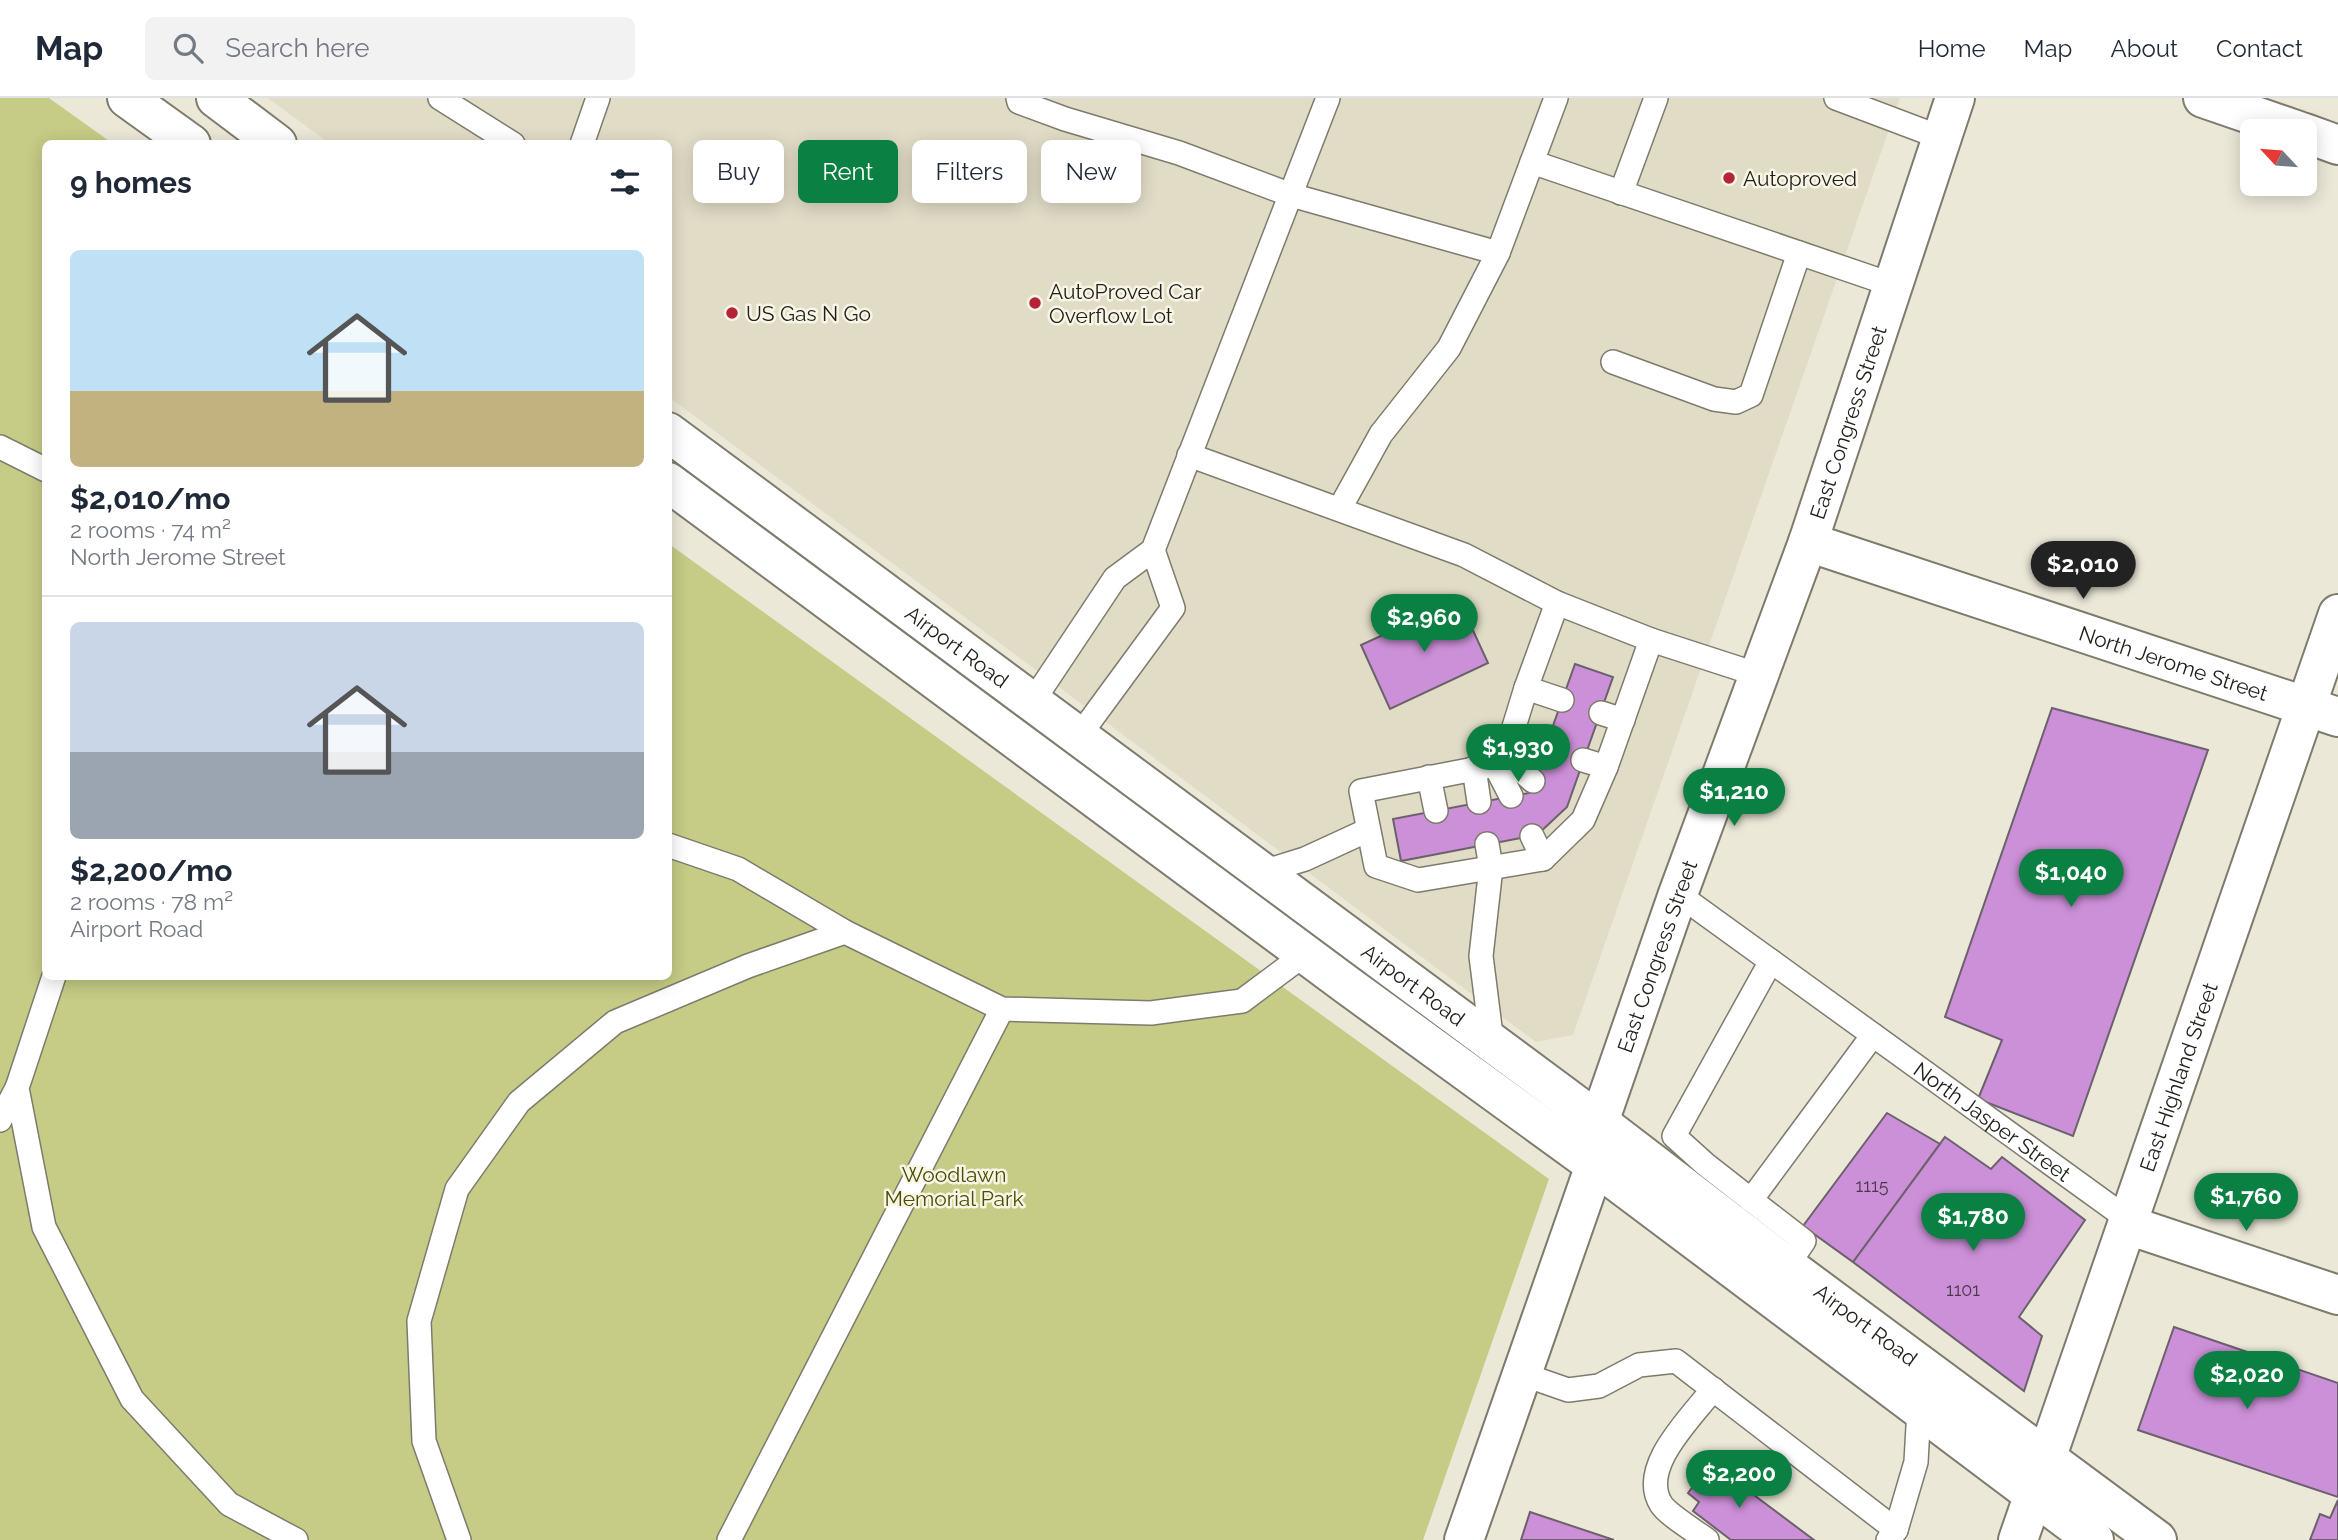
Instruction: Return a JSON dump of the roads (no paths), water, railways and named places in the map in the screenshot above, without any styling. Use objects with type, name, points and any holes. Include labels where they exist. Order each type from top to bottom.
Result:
[{"type":"main road","points":[[127,98],[185,140]]},
{"type":"main road","points":[[216,98],[272,140]]},
{"type":"main road","name":"East Congress Street","points":[[1464,1540],[1595,1165],[1598,1122],[1678,894],[1808,542],[1955,98]]},
{"type":"main road","points":[[2203,98],[2263,119]]},
{"type":"main road","points":[[2317,137],[2338,145]]},
{"type":"main road","name":"Airport Road","points":[[672,435],[1598,1122],[1696,1177],[1787,1266],[2157,1540]]},
{"type":"main road","name":"Airport Road","points":[[672,485],[1305,954],[1595,1165],[2094,1540]]},
{"type":"main road","name":"North Jerome Street","points":[[1808,542],[2322,712]]},
{"type":"main road","name":"East Highland Street","points":[[2018,1540],[2129,1220],[2322,712],[2338,614]]},
{"type":"main road","name":"North Jasper Street","points":[[2129,1220],[2143,1230],[2338,1294]]},
{"type":"lane","points":[[439,98],[507,140]]},
{"type":"lane","points":[[583,140],[598,98]]},
{"type":"lane","points":[[1018,98],[1019,102],[1065,120],[1179,153],[1290,194],[1498,253]]},
{"type":"lane","points":[[1033,701],[1115,578],[1153,550],[1328,98]]},
{"type":"lane","points":[[1340,508],[1381,434],[1449,348],[1498,253],[1556,98]]},
{"type":"lane","points":[[1621,193],[1656,98]]},
{"type":"lane","points":[[1836,98],[1942,138]]},
{"type":"lane","points":[[1532,162],[1893,285]]},
{"type":"lane","points":[[1613,362],[1714,398],[1736,402],[1751,395],[1800,253]]},
{"type":"lane","points":[[0,447],[42,468]]},
{"type":"lane","points":[[1189,455],[1464,555],[1557,603],[1651,640],[1759,675]]},
{"type":"lane","points":[[1079,736],[1174,607],[1153,550]]},
{"type":"lane","points":[[1479,803],[1557,603]]},
{"type":"lane","points":[[1545,747],[1496,756],[1429,778],[1361,791],[1376,866],[1418,880],[1446,864],[1491,867],[1543,859],[1606,767],[1612,716],[1651,640]]},
{"type":"lane","points":[[1526,688],[1562,700]]},
{"type":"lane","points":[[1496,756],[1533,781]]},
{"type":"lane","points":[[1496,756],[1511,796]]},
{"type":"lane","points":[[1584,760],[1606,767]]},
{"type":"lane","points":[[1429,778],[1436,811]]},
{"type":"lane","points":[[1263,872],[1305,859],[1368,830]]},
{"type":"lane","points":[[1532,836],[1543,859]]},
{"type":"lane","points":[[1487,844],[1491,867],[1481,956],[1492,1043]]},
{"type":"lane","points":[[672,846],[738,869],[845,932],[1002,1009],[1151,1013],[1242,1002],[1305,954]]},
{"type":"lane","name":"North Jasper Street","points":[[1678,894],[2129,1220]]},
{"type":"lane","points":[[459,1540],[424,1441],[419,1321],[457,1189],[519,1102],[615,1023],[748,966],[845,932]]},
{"type":"lane","points":[[1771,961],[1674,1136],[1696,1177],[1751,1199],[1804,1241],[1787,1266]]},
{"type":"lane","points":[[0,1120],[17,1088],[53,980]]},
{"type":"lane","points":[[729,1540],[1002,1009]]},
{"type":"lane","points":[[1751,1199],[1873,1035]]},
{"type":"lane","points":[[17,1088],[44,1227],[132,1399],[229,1504],[296,1540]]},
{"type":"lane","points":[[1522,1374],[1568,1390],[1600,1386],[1640,1365],[1676,1361],[1892,1535],[1916,1462],[1919,1409]]},
{"type":"lane","points":[[1707,1540],[1661,1505],[1653,1485],[1660,1459],[1713,1389]]},
{"type":"place","name":"Autoproved","points":[[1729,178]]},
{"type":"place","name":"AutoProved Car Overflow Lot","points":[[1035,303]]},
{"type":"place","name":"US Gas N Go","points":[[732,313]]},
{"type":"park label","name":"Woodlawn Memorial Park","points":[[954,1186]]}]
